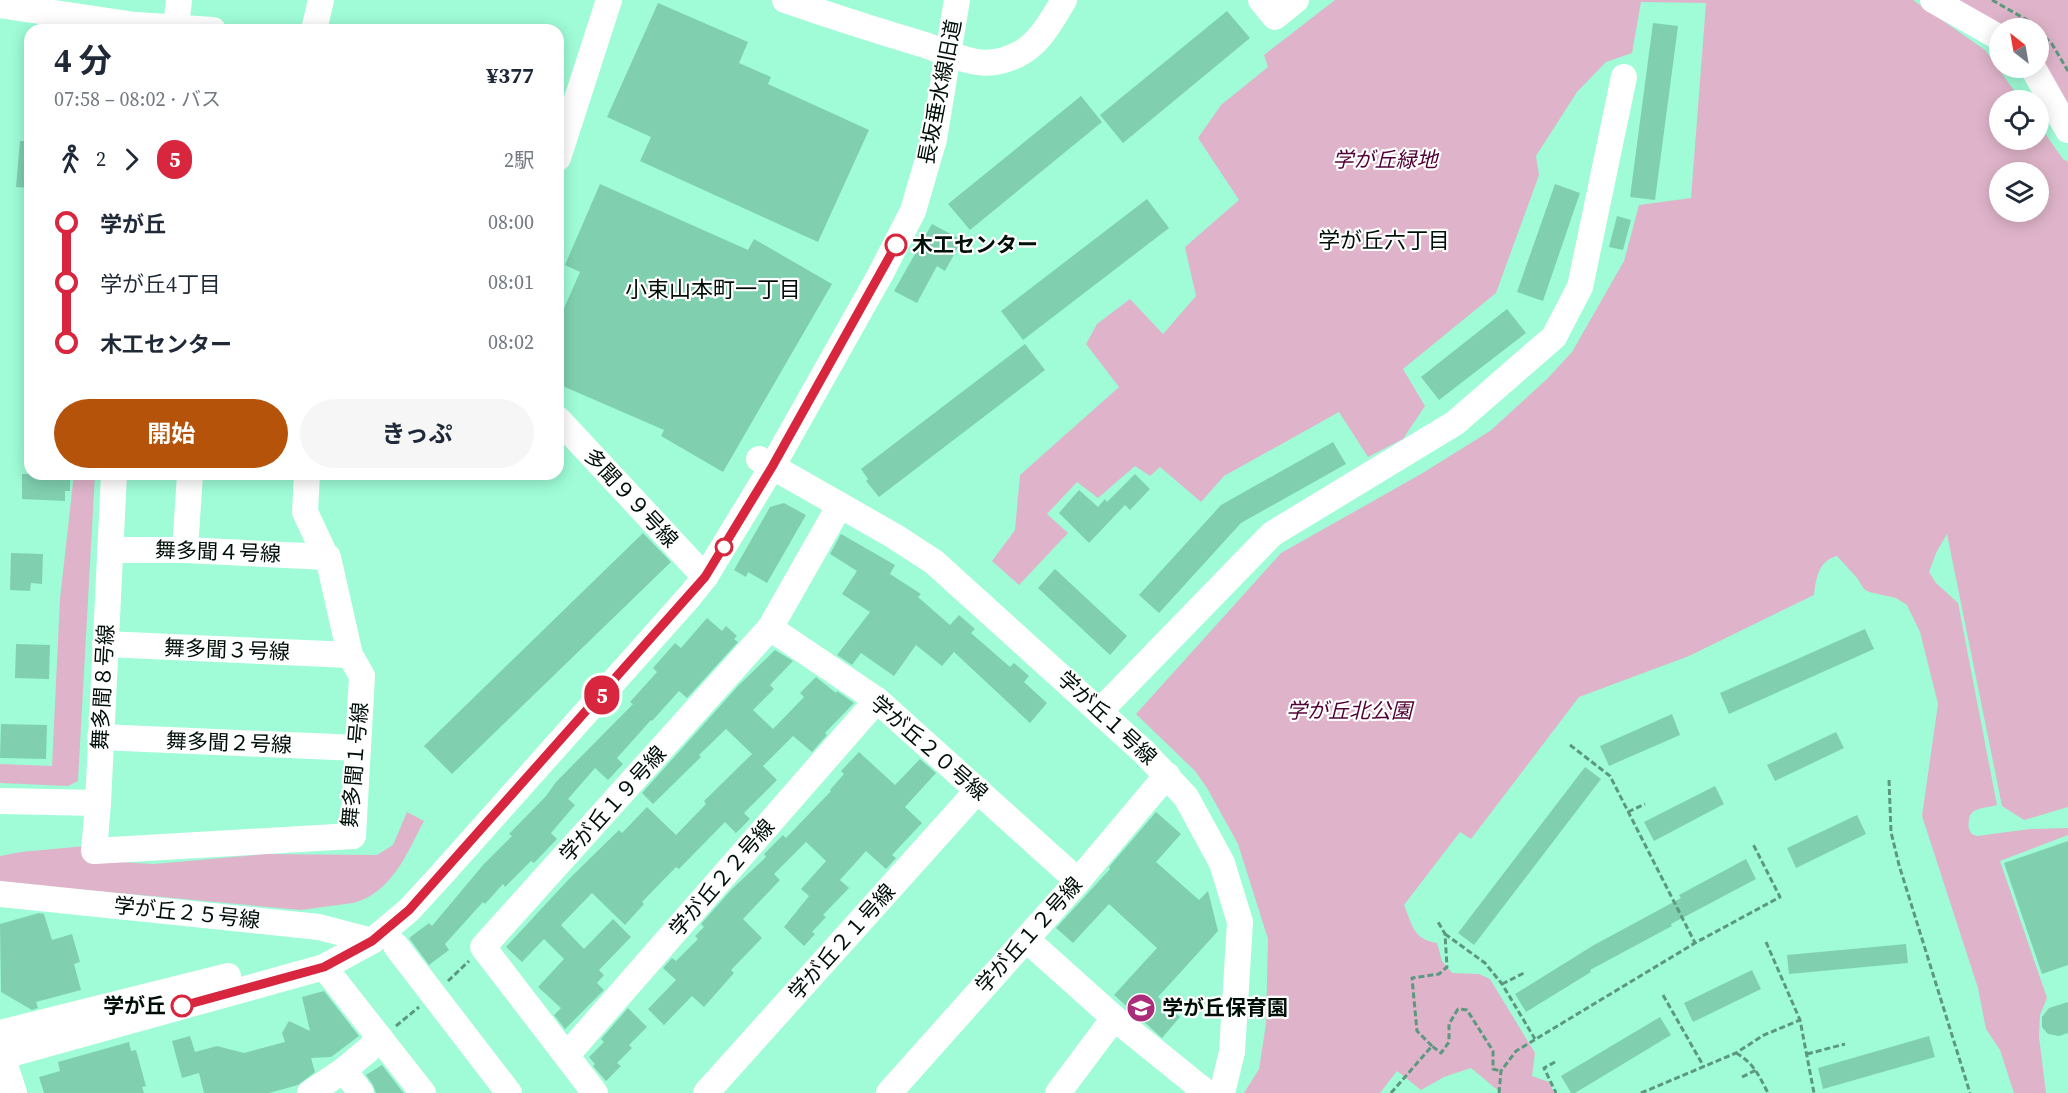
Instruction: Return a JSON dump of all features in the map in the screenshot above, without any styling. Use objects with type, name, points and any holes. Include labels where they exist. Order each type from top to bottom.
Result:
[{"type":"street","points":[[176,24],[179,0]]},
{"type":"street","points":[[315,24],[321,0]]},
{"type":"street","points":[[564,139],[609,0]]},
{"type":"street","points":[[784,0],[852,24],[979,63],[1003,61],[1018,55],[1036,42],[1064,0]]},
{"type":"street","name":"長坂垂水線旧道","points":[[940,52],[941,0]]},
{"type":"street","name":"長坂垂水線旧道","points":[[1,1049],[324,967],[361,938],[409,910],[442,874],[699,571],[765,463],[896,209],[915,153],[940,52],[957,0]]},
{"type":"street","points":[[1261,0],[1275,17],[1296,0]]},
{"type":"street","points":[[1934,0],[1989,32]]},
{"type":"street","points":[[0,5],[87,9],[127,24]]},
{"type":"street","points":[[1100,711],[1272,534],[1455,423],[1554,336],[1580,287],[1624,77]]},
{"type":"street","points":[[2039,78],[2068,130]]},
{"type":"street","name":"多聞９９号線","points":[[564,425],[699,571]]},
{"type":"street","name":"学が丘１号線","points":[[765,463],[934,562],[1100,711],[1167,774],[1186,797],[1222,863],[1240,922],[1232,1052],[1222,1093]]},
{"type":"street","name":"舞多聞８号線","points":[[98,803],[114,480]]},
{"type":"street","points":[[186,550],[190,480]]},
{"type":"street","name":"舞多聞１号線","points":[[98,803],[94,851],[353,836],[362,676],[350,655],[328,557],[305,512],[307,480]]},
{"type":"street","name":"学が丘１９号線","points":[[595,1093],[483,947],[770,628],[840,505]]},
{"type":"street","name":"舞多聞４号線","points":[[110,550],[186,550],[326,556]]},
{"type":"street","name":"学が丘２０号線","points":[[770,628],[877,700],[1078,881]]},
{"type":"street","name":"舞多聞３号線","points":[[105,644],[350,655]]},
{"type":"street","name":"学が丘２２号線","points":[[567,1055],[877,700]]},
{"type":"street","name":"舞多聞２号線","points":[[100,737],[358,748]]},
{"type":"street","name":"学が丘１２号線","points":[[889,1093],[1078,881],[1167,774]]},
{"type":"street","name":"学が丘２１号線","points":[[706,1093],[978,790]]},
{"type":"street","points":[[0,801],[98,803]]},
{"type":"street","name":"学が丘２５号線","points":[[0,894],[319,927],[361,938]]},
{"type":"street","name":"長坂垂水線旧道","points":[[1,1049],[297,960],[328,947],[361,938]]},
{"type":"street","points":[[1026,939],[1114,1018],[1207,1093]]},
{"type":"street","points":[[396,946],[509,1093]]},
{"type":"street","points":[[324,967],[423,1093]]},
{"type":"street","points":[[1058,1093],[1114,1018]]},
{"type":"street","points":[[310,1093],[344,1070],[381,1039]]},
{"type":"street","points":[[1,1049],[14,1093]]},
{"type":"street","points":[[344,1070],[361,1093]]},
{"type":"path","points":[[1992,0],[2024,18]]},
{"type":"path","points":[[2049,41],[2068,71]]},
{"type":"path","points":[[1570,745],[1610,776],[1695,943]]},
{"type":"path","points":[[1889,780],[1891,832],[1899,865],[1970,1093]]},
{"type":"path","points":[[1628,812],[1645,804]]},
{"type":"path","points":[[1499,1093],[1501,1071],[1516,1051],[1695,943],[1780,897],[1754,844]]},
{"type":"path","points":[[1437,920],[1445,934],[1485,963],[1502,984],[1535,1039]]},
{"type":"path","points":[[1445,934],[1448,967],[1440,974],[1412,978],[1416,1031],[1441,1053],[1449,1042],[1449,1024],[1458,1009],[1467,1010],[1493,1051],[1493,1069],[1501,1071]]},
{"type":"path","points":[[1766,942],[1800,1020],[1814,1093]]},
{"type":"path","points":[[1502,984],[1526,972]]},
{"type":"path","points":[[1664,995],[1704,1067]]},
{"type":"path","points":[[1641,1093],[1737,1053],[1764,1035],[1800,1020]]},
{"type":"path","points":[[1807,1054],[1845,1044]]},
{"type":"path","points":[[1391,1093],[1432,1046]]},
{"type":"path","points":[[1737,1053],[1748,1060],[1768,1093]]},
{"type":"path","points":[[1555,1062],[1544,1068],[1556,1093]]},
{"type":"path","points":[[1742,1077],[1756,1071]]},
{"type":"green space","points":[[1335,0],[1913,0],[1985,50],[1989,56],[1989,78],[2005,78],[2014,90],[1989,90],[1989,150],[2049,150],[2049,139],[2063,159],[2068,162],[2068,807],[2024,820],[2002,806],[1947,534],[1936,553],[1929,572],[1936,583],[1958,603],[1997,805],[1972,813],[1969,822],[1970,831],[1977,836],[2030,829],[2068,828],[2068,835],[2000,861],[2047,998],[2040,1015],[2039,1037],[2046,1093],[2014,1093],[2000,1050],[1986,1029],[1978,988],[1922,816],[1938,704],[1920,632],[1907,605],[1896,598],[1864,589],[1837,556],[1826,562],[1819,571],[1814,595],[1689,656],[1579,697],[1471,839],[1460,832],[1404,905],[1418,935],[1437,943],[1442,961],[1452,973],[1479,974],[1490,979],[1535,1053],[1532,1076],[1549,1082],[1554,1093],[1501,1093],[1471,1068],[1444,1077],[1421,1090],[1397,1071],[1380,1093],[1244,1093],[1259,1069],[1266,1024],[1268,939],[1238,844],[1207,788],[1195,771],[1136,714],[1281,553],[1421,474],[1490,431],[1547,379],[1572,352],[1624,261],[1639,205],[1691,198],[1706,3],[1641,2],[1632,53],[1606,62],[1577,92],[1536,156],[1539,175],[1496,293],[1403,369],[1425,406],[1403,439],[1368,457],[1339,412],[1224,476],[1201,502],[1160,467],[1150,476],[1135,466],[1098,498],[1077,482],[1047,514],[1068,533],[1019,585],[992,561],[1015,530],[1020,475],[1119,387],[1086,344],[1097,324],[1130,299],[1163,334],[1196,296],[1185,247],[1239,200],[1198,138],[1221,105],[1268,67],[1264,55]]},
{"type":"green space","points":[[1955,0],[2068,0],[2068,107],[2049,74],[2049,18],[1989,18]]},
{"type":"green space","points":[[73,480],[95,480],[78,781],[68,786],[0,783],[0,764],[52,766],[60,599]]},
{"type":"green space","points":[[407,812],[424,821],[397,870],[378,890],[367,898],[353,903],[301,910],[0,882],[0,856],[85,846],[85,860],[154,864],[266,854],[377,855],[393,845]]},
{"type":"building","points":[[658,3],[748,42],[739,63],[771,77],[768,84],[869,130],[818,242],[640,161],[651,137],[607,117]]},
{"type":"building","points":[[1227,11],[1250,38],[1123,143],[1100,115]]},
{"type":"building","points":[[1653,23],[1678,26],[1655,200],[1630,197]]},
{"type":"building","points":[[1081,96],[1102,122],[970,230],[948,204]]},
{"type":"building","points":[[20,141],[24,141],[24,188],[16,187]]},
{"type":"building","points":[[600,184],[748,250],[754,239],[832,284],[723,472],[661,436],[664,430],[564,387],[564,308],[580,272],[565,265]]},
{"type":"building","points":[[1555,184],[1580,193],[1543,301],[1517,292]]},
{"type":"building","points":[[1147,199],[1169,228],[1023,340],[1001,311]]},
{"type":"building","points":[[1617,216],[1631,220],[1623,250],[1609,247]]},
{"type":"building","points":[[932,224],[962,240],[945,271],[937,266],[917,303],[894,291]]},
{"type":"building","points":[[1507,309],[1526,333],[1439,400],[1421,377]]},
{"type":"building","points":[[1025,344],[1045,370],[879,497],[866,481],[868,479],[861,469]]},
{"type":"building","points":[[1333,442],[1346,464],[1241,523],[1159,613],[1139,595],[1221,505]]},
{"type":"building","points":[[22,474],[24,474],[24,480],[70,480],[70,491],[65,491],[65,501],[22,499]]},
{"type":"building","points":[[1135,474],[1150,489],[1130,510],[1125,505],[1089,543],[1059,513],[1079,490],[1098,507],[1105,499],[1107,502]]},
{"type":"building","points":[[784,503],[806,515],[767,583],[748,572],[746,577],[734,570],[770,507]]},
{"type":"building","points":[[643,533],[671,562],[452,774],[424,746]]},
{"type":"building","points":[[841,534],[895,565],[890,574],[921,594],[918,597],[950,625],[959,615],[975,629],[971,633],[1010,667],[1014,663],[1029,676],[1024,682],[1047,703],[1030,723],[954,652],[942,666],[916,645],[894,676],[861,653],[852,665],[837,655],[870,612],[842,594],[857,571],[830,554]]},
{"type":"building","points":[[11,553],[43,554],[42,584],[31,583],[30,591],[10,590]]},
{"type":"building","points":[[1055,569],[1127,636],[1110,655],[1038,588]]},
{"type":"building","points":[[707,618],[722,631],[726,626],[737,636],[734,639],[738,642],[687,698],[679,691],[651,720],[617,758],[623,764],[608,780],[595,768],[568,799],[575,805],[551,833],[557,839],[534,863],[531,861],[505,887],[503,884],[485,904],[483,902],[445,944],[449,950],[429,965],[409,938],[429,923],[432,926],[483,865],[512,836],[509,834],[546,796],[556,782],[633,704],[630,702],[657,672],[653,668],[675,643],[681,648]]},
{"type":"building","points":[[1865,629],[1874,649],[1729,714],[1720,693]]},
{"type":"building","points":[[16,644],[50,645],[49,679],[15,678]]},
{"type":"building","points":[[775,650],[793,661],[770,685],[774,689],[753,710],[773,729],[804,697],[800,693],[816,677],[836,693],[837,691],[854,703],[825,733],[827,735],[812,752],[793,736],[763,766],[777,780],[744,813],[750,819],[736,833],[725,822],[679,869],[676,867],[642,902],[644,904],[625,925],[592,893],[561,925],[584,949],[613,919],[631,937],[599,970],[604,975],[597,983],[604,990],[565,1029],[554,1015],[561,1008],[538,987],[564,959],[544,939],[522,962],[506,947],[569,879],[619,830],[622,833],[647,807],[676,835],[706,804],[704,801],[752,754],[726,729],[653,804],[642,793],[738,686]]},
{"type":"building","points":[[1672,714],[1680,735],[1609,766],[1600,746]]},
{"type":"building","points":[[1,724],[47,725],[46,759],[0,758]]},
{"type":"building","points":[[1836,732],[1844,748],[1775,781],[1767,765]]},
{"type":"building","points":[[859,752],[895,785],[920,759],[936,773],[905,807],[922,823],[892,855],[896,858],[886,869],[866,851],[840,880],[849,888],[823,915],[826,917],[812,932],[815,934],[804,946],[784,927],[809,896],[801,889],[826,861],[806,842],[774,874],[780,880],[743,919],[762,938],[731,970],[734,973],[704,1007],[692,996],[664,1025],[648,1009],[676,980],[663,968],[672,958],[676,961],[698,939],[695,936],[704,927],[701,924],[732,889],[766,857],[764,854],[783,835],[786,838],[831,791],[844,774],[841,771]]},
{"type":"building","points":[[1585,767],[1601,779],[1474,945],[1458,933]]},
{"type":"building","points":[[1715,786],[1724,804],[1654,841],[1644,822]]},
{"type":"building","points":[[1156,812],[1181,834],[1156,862],[1199,900],[1208,891],[1218,931],[1158,997],[1180,1017],[1162,1038],[1114,995],[1157,948],[1109,904],[1073,943],[1056,928],[1110,869],[1109,867]]},
{"type":"building","points":[[1857,815],[1866,834],[1796,868],[1787,848]]},
{"type":"building","points":[[2068,841],[2068,965],[2042,974],[2004,863]]},
{"type":"building","points":[[1746,859],[1756,879],[1590,970],[1591,972],[1526,1012],[1515,994],[1594,945],[1681,898],[1679,895]]},
{"type":"building","points":[[39,913],[44,914],[52,940],[72,934],[80,962],[74,964],[81,990],[36,1002],[38,1008],[32,1010],[1,992],[0,924]]},
{"type":"building","points":[[1906,944],[1908,963],[1789,974],[1787,955]]},
{"type":"building","points":[[1752,970],[1761,989],[1693,1022],[1684,1003]]},
{"type":"building","points":[[324,991],[359,1036],[331,1057],[311,1058],[315,1072],[298,1085],[269,1093],[204,1093],[199,1073],[182,1078],[172,1041],[190,1036],[195,1052],[217,1046],[244,1053],[285,1042],[282,1033],[289,1021],[310,1031],[302,997]]},
{"type":"building","points":[[2068,1002],[2068,1033],[2059,1036],[2048,1034],[2042,1027],[2042,1017],[2049,1008]]},
{"type":"building","points":[[628,1008],[647,1027],[629,1045],[632,1048],[617,1063],[621,1066],[606,1081],[593,1066],[595,1064],[589,1057],[604,1042],[601,1039]]},
{"type":"building","points":[[1660,1017],[1671,1035],[1575,1093],[1571,1093],[1561,1076]]},
{"type":"building","points":[[1929,1036],[1935,1057],[1823,1089],[1818,1068]]},
{"type":"building","points":[[129,1042],[131,1051],[136,1050],[146,1086],[142,1087],[144,1093],[44,1093],[39,1077],[60,1071],[58,1062]]},
{"type":"building","points":[[382,1065],[404,1093],[376,1093],[366,1075]]},
{"type":"bus line","name":"5","points":[[182,1006],[324,967],[372,941],[409,910],[705,577],[772,467],[896,245]]},
{"type":"place","name":"木工センター","points":[[896,245]]},
{"type":"place","name":"学が丘","points":[[182,1006]]},
{"type":"place","name":"学が丘保育園","points":[[1141,1008]]},
{"type":"district","name":"学が丘六丁目","points":[[1384,240]]},
{"type":"district","name":"小束山本町一丁目","points":[[713,289]]},
{"type":"park label","name":"学が丘緑地","points":[[1385,160]]},
{"type":"park label","name":"学が丘北公園","points":[[1349,711]]}]
